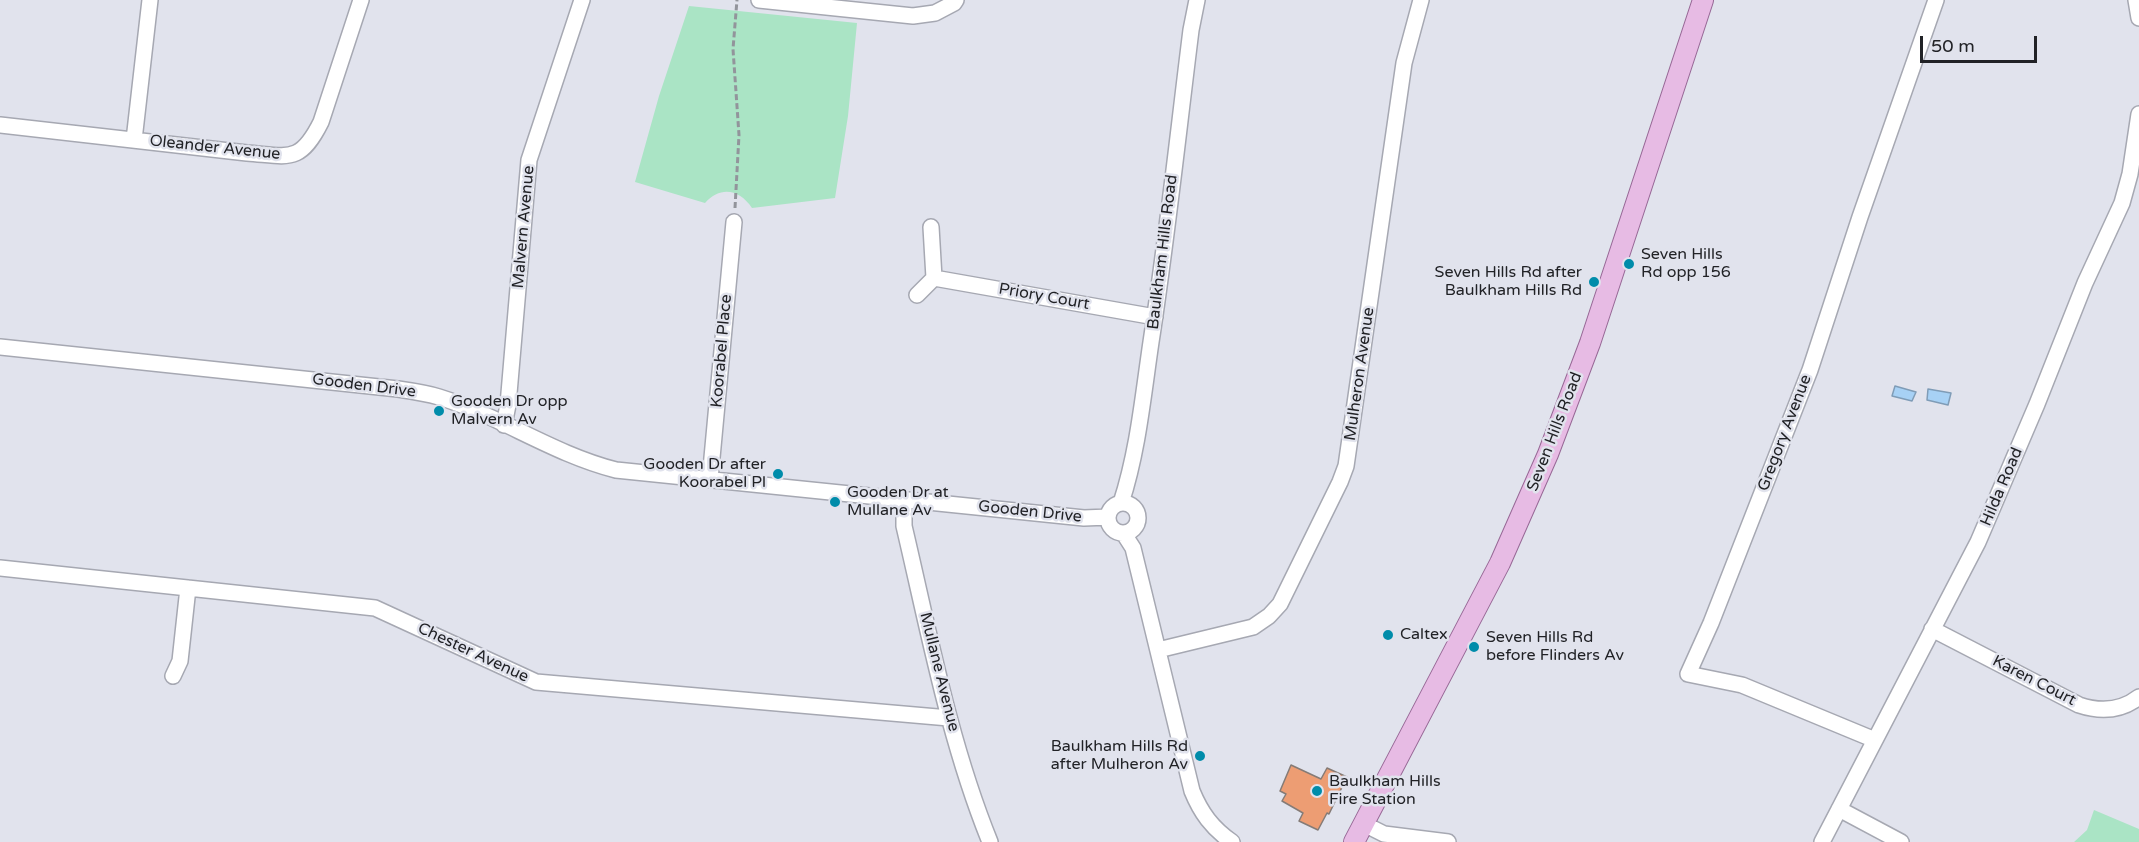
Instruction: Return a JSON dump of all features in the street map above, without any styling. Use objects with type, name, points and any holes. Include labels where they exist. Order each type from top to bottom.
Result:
[{"type":"main road","name":"Seven Hills Road","points":[[1354,842],[1500,563],[1548,454],[1590,343],[1703,0]]},
{"type":"street","points":[[134,140],[150,0]]},
{"type":"street","name":"Oleander Avenue","points":[[0,125],[292,155],[302,151],[312,141],[321,122],[361,0]]},
{"type":"street","name":"Malvern Avenue","points":[[504,424],[508,405],[529,160],[582,0]]},
{"type":"street","points":[[759,0],[913,16],[935,13],[956,0]]},
{"type":"street","name":"Baulkham Hills Road","points":[[1121,503],[1136,449],[1191,30],[1197,0]]},
{"type":"street","name":"Mulheron Avenue","points":[[1158,650],[1253,627],[1269,616],[1280,604],[1344,474],[1404,63],[1421,0]]},
{"type":"street","name":"Gregory Avenue","points":[[1875,740],[1742,685],[1688,674],[1711,622],[1810,370],[1860,217],[1936,0]]},
{"type":"street","points":[[2136,0],[2139,18]]},
{"type":"street","name":"Hilda Road","points":[[1822,842],[1983,532],[2085,283],[2113,227],[2130,174],[2139,114]]},
{"type":"street","name":"Koorabel Place","points":[[710,479],[734,222]]},
{"type":"street","points":[[917,295],[934,278],[931,227]]},
{"type":"street","name":"Priory Court","points":[[934,278],[1155,317]]},
{"type":"street","name":"Gooden Drive","points":[[0,347],[398,388],[440,397],[504,424],[570,456],[616,470],[1084,518],[1108,517]]},
{"type":"street","name":"Mullane Avenue","points":[[904,499],[904,526],[950,718],[972,797],[990,842]]},
{"type":"street","points":[[1124,534],[1136,526],[1138,515],[1130,504],[1121,503],[1113,507],[1108,517],[1111,528],[1124,534],[1133,548],[1192,791],[1215,837],[1232,842]]},
{"type":"street","name":"Chester Avenue","points":[[0,568],[375,608],[536,682],[950,718]]},
{"type":"street","points":[[172,676],[180,661],[188,588]]},
{"type":"street","name":"Karen Court","points":[[1932,629],[2079,705],[2099,710],[2114,709],[2129,704],[2139,697]]},
{"type":"street","points":[[1839,809],[1901,842]]},
{"type":"street","points":[[1364,824],[1384,834],[1448,842]]},
{"type":"path","points":[[734,222],[739,135],[733,49],[736,0]]},
{"type":"green space","points":[[689,6],[857,23],[848,116],[835,198],[752,208],[742,197],[730,192],[717,194],[705,203],[635,182],[659,96]]},
{"type":"green space","points":[[2094,810],[2139,829],[2139,842],[2074,842],[2087,830]]},
{"type":"water","points":[[1895,386],[1916,392],[1912,401],[1892,396]]},
{"type":"water","points":[[1928,389],[1951,393],[1948,405],[1927,400]]},
{"type":"building","points":[[1291,765],[1321,779],[1327,768],[1347,777],[1329,814],[1327,813],[1318,830],[1299,821],[1303,813],[1282,801],[1286,794],[1280,791]]},
{"type":"place","name":"Seven Hills Rd opp 156","points":[[1629,264]]},
{"type":"place","name":"Seven Hills Rd after Baulkham Hills Rd","points":[[1594,282]]},
{"type":"place","name":"Gooden Dr opp Malvern Av","points":[[439,411]]},
{"type":"place","name":"Gooden Dr after Koorabel Pl","points":[[778,474]]},
{"type":"place","name":"Gooden Dr at Mullane Av","points":[[835,502]]},
{"type":"place","name":"Caltex","points":[[1388,635]]},
{"type":"place","name":"Seven Hills Rd before Flinders Av","points":[[1474,647]]},
{"type":"place","name":"Baulkham Hills Rd after Mulheron Av","points":[[1200,756]]},
{"type":"place","name":"Baulkham Hills Fire Station","points":[[1317,791]]}]
